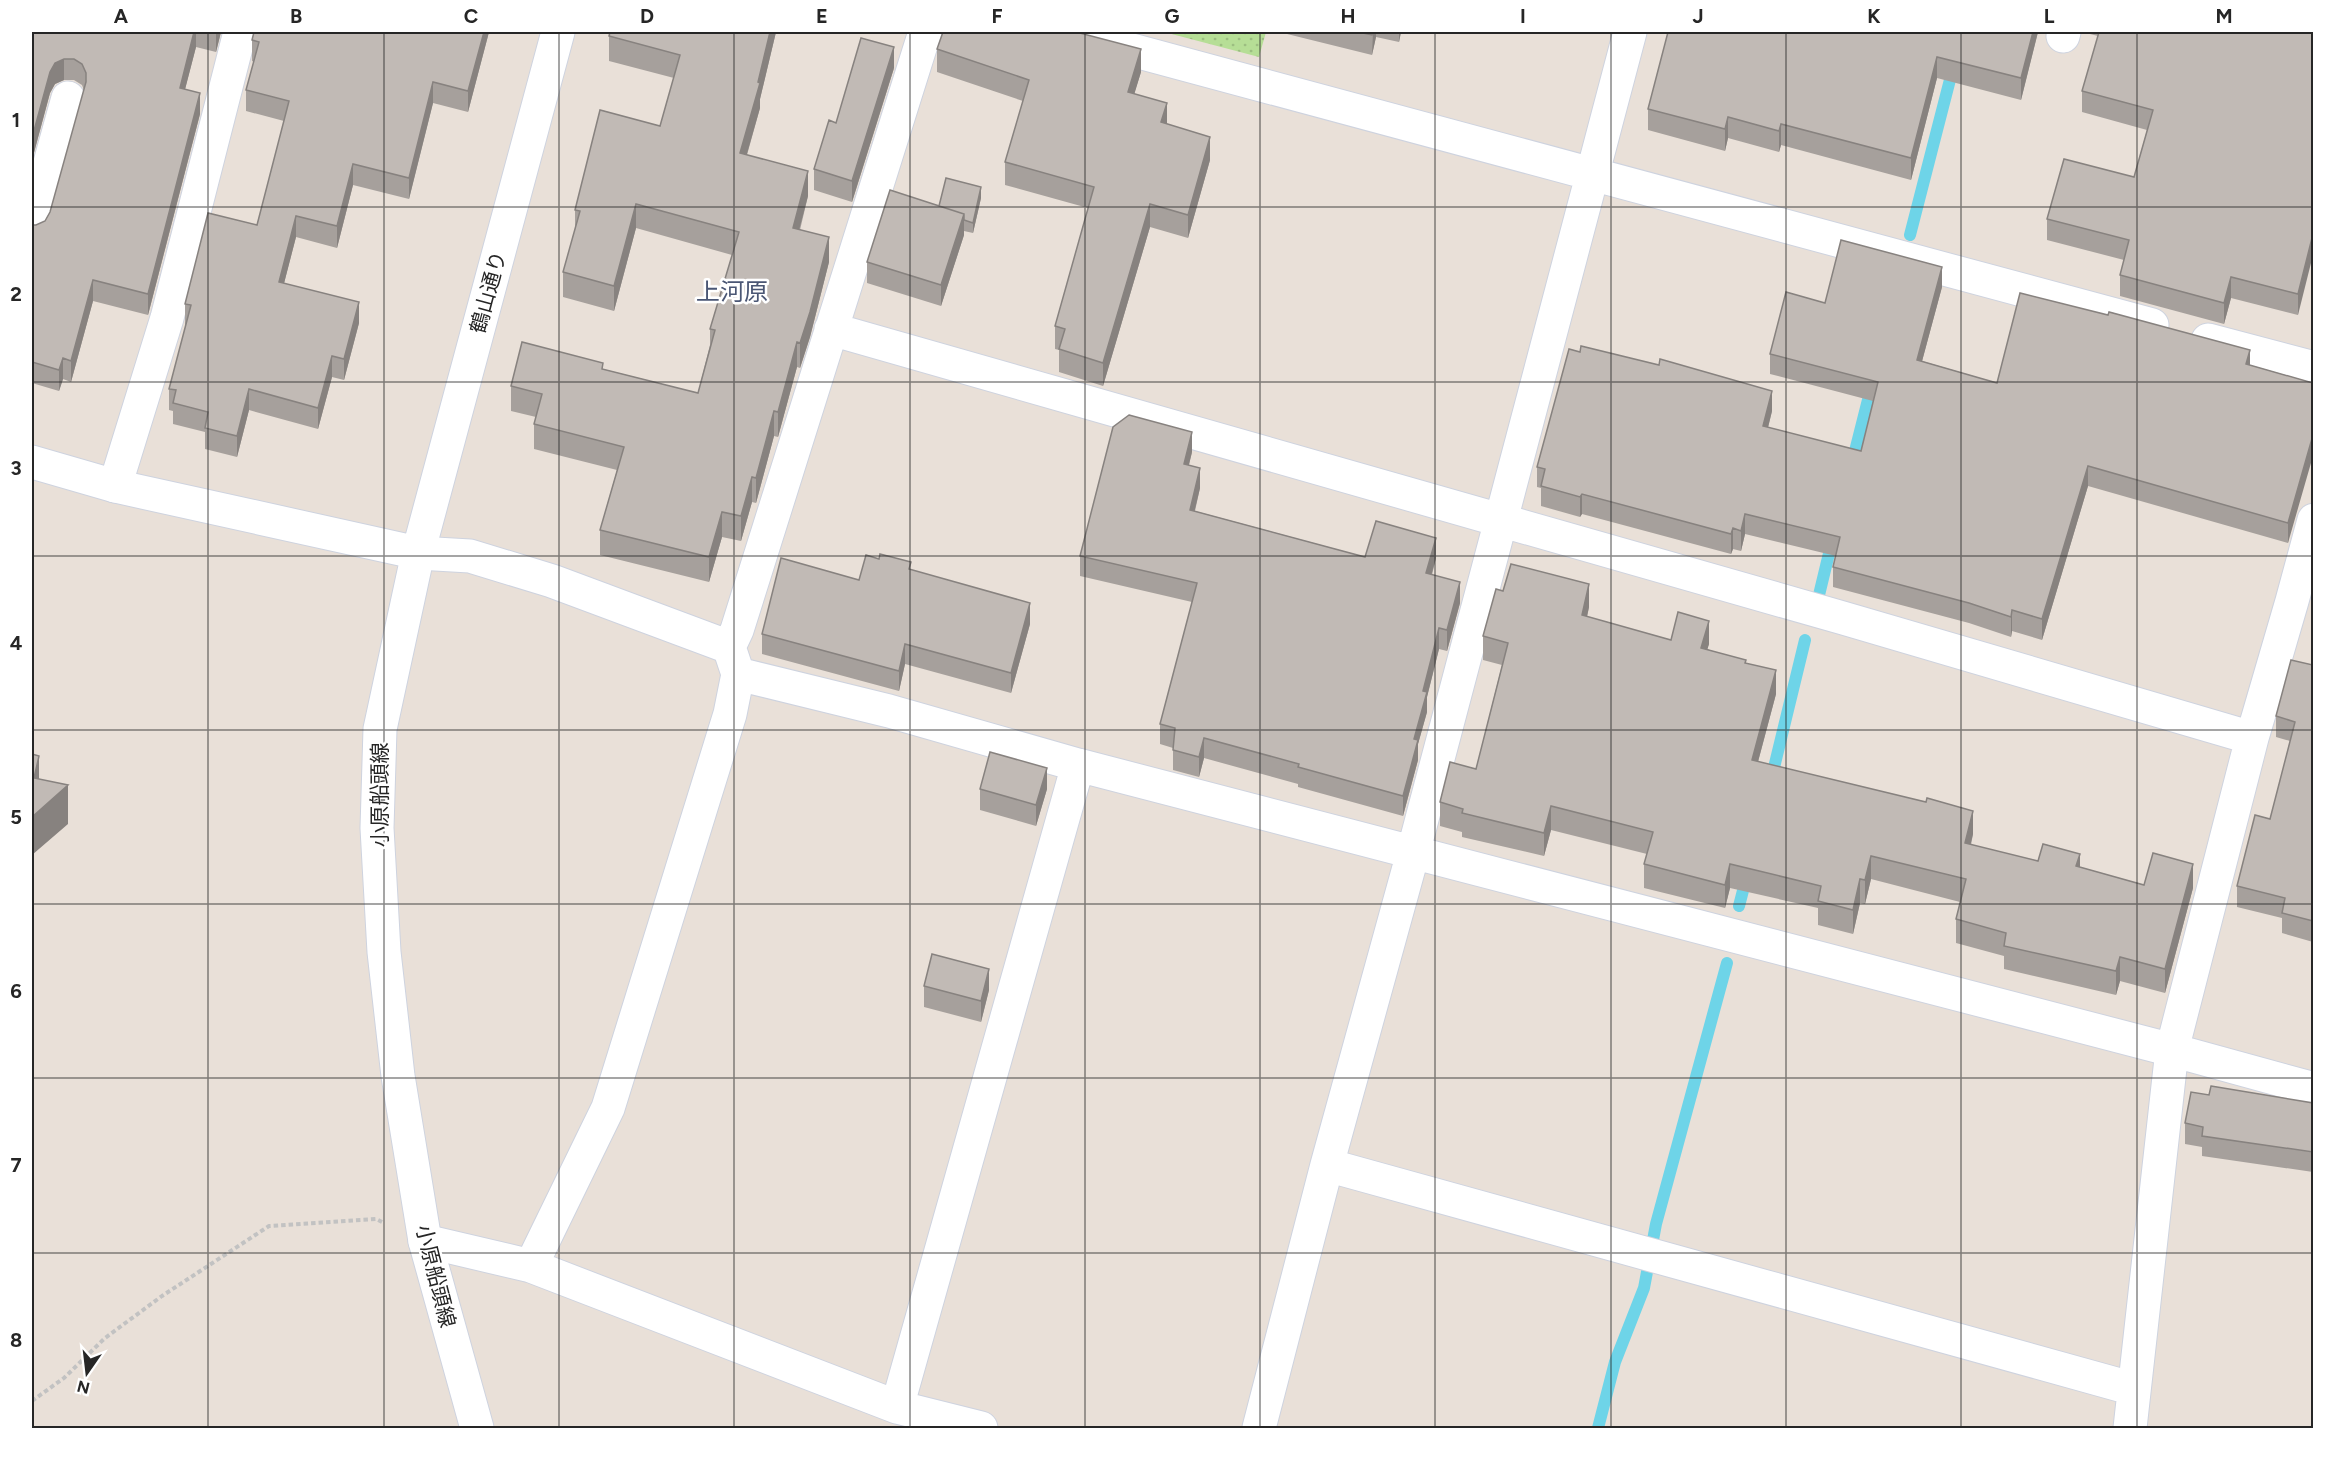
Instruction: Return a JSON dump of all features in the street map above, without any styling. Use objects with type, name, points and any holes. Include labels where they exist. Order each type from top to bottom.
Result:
[{"type":"street","points":[[115,486],[167,318],[240,32]]},
{"type":"street","name":"鶴山通り","points":[[418,553],[558,32]]},
{"type":"street","points":[[531,1266],[608,1108],[730,714],[733,660],[740,619],[925,32]]},
{"type":"street","points":[[1065,32],[2313,368]]},
{"type":"street","points":[[1259,1428],[1327,1165],[1502,521],[1630,32]]},
{"type":"street","points":[[32,228],[68,98]]},
{"type":"street","points":[[831,329],[2252,738]]},
{"type":"street","points":[[32,462],[115,486],[418,553],[470,556],[552,581],[733,660],[889,711],[1078,765],[2172,1050],[2313,1089]]},
{"type":"street","points":[[2130,1428],[2172,1050],[2252,738],[2313,520]]},
{"type":"street","name":"小原船頭線","points":[[418,553],[380,729],[377,828],[384,952],[398,1076],[425,1241],[477,1428]]},
{"type":"street","points":[[897,1407],[1078,765]]},
{"type":"street","points":[[1327,1165],[2134,1389]]},
{"type":"street","points":[[425,1241],[531,1266],[897,1407],[981,1428]]},
{"type":"path","points":[[32,1401],[64,1378],[105,1338],[153,1303],[269,1226],[376,1219],[425,1241]]},
{"type":"green space","points":[[1164,32],[1266,32],[1259,57]]},
{"type":"building","points":[[32,32],[194,32],[180,88],[200,93],[148,294],[93,280],[71,361],[63,358],[59,370],[32,362],[32,225],[45,221],[50,212],[86,82],[86,73],[82,64],[74,59],[64,59],[55,63],[50,72],[32,138]]},
{"type":"building","points":[[254,32],[484,32],[468,91],[433,82],[409,178],[353,164],[337,226],[296,216],[279,282],[359,302],[344,359],[332,356],[318,408],[249,389],[237,436],[205,428],[208,412],[173,403],[176,390],[169,389],[191,305],[185,304],[208,213],[257,225],[289,101],[246,90],[259,42],[252,40]]},
{"type":"building","points":[[610,32],[770,32],[758,82],[760,83],[740,153],[808,171],[793,228],[829,237],[810,312],[800,343],[797,342],[778,412],[774,411],[756,478],[752,477],[741,516],[722,512],[709,557],[600,530],[624,447],[534,424],[542,394],[511,386],[522,342],[603,363],[602,369],[698,393],[715,330],[710,329],[739,232],[636,204],[614,286],[563,272],[580,211],[575,210],[600,110],[660,126],[680,55],[609,36]]},
{"type":"building","points":[[943,32],[1076,32],[1141,49],[1128,92],[1167,103],[1161,122],[1210,137],[1188,215],[1150,204],[1103,363],[1059,349],[1065,329],[1055,326],[1094,187],[1005,162],[1029,80],[937,49]]},
{"type":"building","points":[[1668,32],[2033,32],[2021,78],[1937,57],[1911,158],[1781,124],[1779,131],[1728,117],[1725,129],[1648,109]]},
{"type":"building","points":[[2099,32],[2313,32],[2313,234],[2298,294],[2231,277],[2224,303],[2120,275],[2129,240],[2047,219],[2064,159],[2134,177],[2153,110],[2082,91]]},
{"type":"building","points":[[861,38],[894,47],[852,181],[814,169],[829,120],[836,123]]},
{"type":"building","points":[[946,178],[981,187],[973,223],[964,220],[964,214],[939,206]]},
{"type":"building","points":[[890,190],[964,214],[941,285],[867,262]]},
{"type":"building","points":[[1841,240],[1942,267],[1917,360],[1997,383],[2020,293],[2108,315],[2109,312],[2250,350],[2246,364],[2313,383],[2313,435],[2288,523],[2088,466],[2042,619],[2012,610],[2011,617],[1969,603],[1833,567],[1840,537],[1745,514],[1741,531],[1733,528],[1731,534],[1582,494],[1580,497],[1541,486],[1545,469],[1537,467],[1569,349],[1580,352],[1581,346],[1659,365],[1660,359],[1772,391],[1763,426],[1861,451],[1878,382],[1770,354],[1786,292],[1825,303]]},
{"type":"building","points":[[1129,415],[1192,432],[1184,464],[1200,468],[1190,510],[1365,557],[1376,521],[1436,538],[1426,573],[1460,582],[1447,630],[1439,628],[1423,691],[1427,692],[1414,739],[1418,740],[1403,796],[1204,738],[1199,757],[1173,750],[1175,728],[1160,724],[1197,583],[1080,556],[1113,427]]},
{"type":"building","points":[[880,554],[911,562],[909,569],[1030,603],[1011,673],[905,644],[899,671],[762,634],[781,558],[859,580],[866,555],[879,559]]},
{"type":"building","points":[[1511,564],[1589,584],[1582,615],[1671,640],[1678,612],[1709,621],[1701,648],[1746,660],[1745,663],[1776,670],[1752,760],[1926,802],[1927,798],[1973,811],[1965,843],[2038,861],[2043,844],[2080,854],[2076,866],[2144,885],[2153,853],[2193,864],[2165,969],[2120,957],[2116,971],[2004,946],[2006,933],[1956,919],[1966,879],[1871,856],[1865,880],[1860,879],[1853,910],[1818,901],[1821,886],[1730,864],[1725,885],[1644,864],[1653,832],[1551,806],[1544,833],[1462,813],[1463,809],[1440,802],[1450,762],[1476,769],[1508,643],[1483,636],[1496,589],[1503,591]]},
{"type":"building","points":[[2291,660],[2313,665],[2313,921],[2282,913],[2285,898],[2237,886],[2255,815],[2270,819],[2295,722],[2276,716]]},
{"type":"building","points":[[990,752],[1047,768],[1036,805],[980,789]]},
{"type":"building","points":[[32,754],[39,756],[34,778],[68,785],[32,817]]},
{"type":"building","points":[[932,954],[989,969],[981,1001],[924,986]]},
{"type":"building","points":[[2211,1086],[2313,1103],[2313,1152],[2202,1136],[2203,1127],[2185,1123],[2191,1092],[2209,1095]]},
{"type":"waterway","points":[[1910,235],[1953,68]]},
{"type":"waterway","points":[[1852,463],[1872,384]]},
{"type":"waterway","points":[[1819,595],[1832,541]]},
{"type":"waterway","points":[[1771,780],[1805,640]]},
{"type":"waterway","points":[[1739,906],[1747,875]]},
{"type":"waterway","points":[[1598,1428],[1615,1362],[1644,1288],[1656,1224],[1727,963]]},
{"type":"district","name":"上河原","points":[[732,291]]}]
